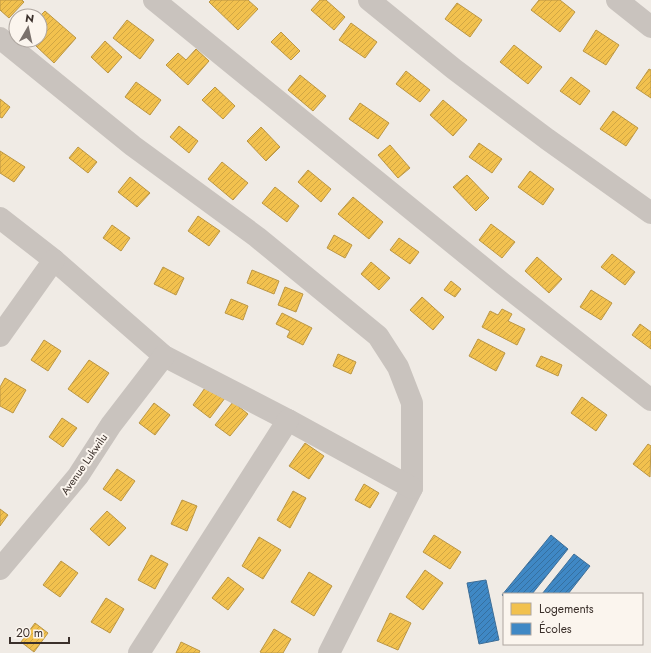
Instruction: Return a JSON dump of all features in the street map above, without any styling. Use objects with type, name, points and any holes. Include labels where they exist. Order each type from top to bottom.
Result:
[{"type":"street","points":[[154,0],[502,283],[651,400]]},
{"type":"street","points":[[369,0],[460,73],[546,139],[651,213]]},
{"type":"street","points":[[617,0],[651,27]]},
{"type":"street","points":[[0,38],[133,146],[257,237],[378,336],[398,367],[412,403],[412,488],[329,653]]},
{"type":"street","points":[[0,218],[54,260],[164,356],[288,420],[412,488]]},
{"type":"street","points":[[0,336],[54,260]]},
{"type":"street","name":"Avenue Lukwilu","points":[[0,569],[78,476],[111,425],[164,356]]},
{"type":"street","points":[[139,653],[288,420]]},
{"type":"building: Logements","points":[[0,0],[22,0],[24,2],[18,8],[8,8],[8,17],[0,10]]},
{"type":"building: Logements","points":[[211,0],[248,0],[258,9],[238,30],[209,2]]},
{"type":"building: Logements","points":[[320,0],[326,0],[345,17],[334,30],[311,10]]},
{"type":"building: Logements","points":[[539,0],[560,0],[575,12],[560,32],[531,10]]},
{"type":"building: Logements","points":[[457,3],[482,20],[470,37],[445,19]]},
{"type":"building: Logements","points":[[48,14],[76,38],[54,63],[38,48],[48,48]]},
{"type":"building: Logements","points":[[127,20],[154,40],[140,59],[113,38]]},
{"type":"building: Logements","points":[[351,23],[377,42],[365,58],[339,40]]},
{"type":"building: Logements","points":[[596,30],[619,45],[606,65],[583,51]]},
{"type":"building: Logements","points":[[281,32],[300,51],[291,60],[271,42]]},
{"type":"building: Logements","points":[[105,41],[122,57],[108,73],[91,57]]},
{"type":"building: Logements","points":[[514,45],[542,67],[528,84],[500,62]]},
{"type":"building: Logements","points":[[196,49],[209,61],[188,85],[166,65],[178,53],[186,60]]},
{"type":"building: Logements","points":[[649,69],[651,70],[651,98],[636,88]]},
{"type":"building: Logements","points":[[406,71],[430,90],[420,102],[396,84]]},
{"type":"building: Logements","points":[[300,75],[326,96],[313,111],[288,90]]},
{"type":"building: Logements","points":[[571,77],[590,91],[580,105],[560,91]]},
{"type":"building: Logements","points":[[136,82],[161,100],[150,115],[125,97]]},
{"type":"building: Logements","points":[[215,87],[235,106],[223,119],[202,100]]},
{"type":"building: Logements","points":[[0,99],[10,107],[2,118],[0,117]]},
{"type":"building: Logements","points":[[443,100],[467,120],[453,136],[430,115]]},
{"type":"building: Logements","points":[[360,103],[389,123],[378,139],[349,119]]},
{"type":"building: Logements","points":[[613,111],[638,128],[626,146],[600,129]]},
{"type":"building: Logements","points":[[179,126],[198,141],[189,153],[170,137]]},
{"type":"building: Logements","points":[[261,127],[280,147],[266,161],[247,141]]},
{"type":"building: Logements","points":[[479,143],[502,159],[492,173],[469,157]]},
{"type":"building: Logements","points":[[390,145],[410,168],[398,178],[378,155]]},
{"type":"building: Logements","points":[[78,147],[97,162],[88,173],[69,158]]},
{"type":"building: Logements","points":[[0,151],[25,167],[14,182],[0,173]]},
{"type":"building: Logements","points":[[222,162],[248,183],[233,200],[208,179]]},
{"type":"building: Logements","points":[[308,170],[331,189],[321,202],[298,182]]},
{"type":"building: Logements","points":[[530,171],[554,189],[543,205],[518,187]]},
{"type":"building: Logements","points":[[467,175],[489,198],[476,211],[453,187]]},
{"type":"building: Logements","points":[[130,177],[150,193],[137,207],[118,192]]},
{"type":"building: Logements","points":[[275,187],[299,206],[287,222],[262,203]]},
{"type":"building: Logements","points":[[353,197],[383,222],[369,239],[338,214]]},
{"type":"building: Logements","points":[[198,216],[220,231],[209,246],[188,231]]},
{"type":"building: Logements","points":[[491,224],[515,242],[502,258],[479,240]]},
{"type":"building: Logements","points":[[112,225],[130,238],[121,251],[103,238]]},
{"type":"building: Logements","points":[[334,235],[352,245],[345,258],[327,248]]},
{"type":"building: Logements","points":[[399,238],[419,252],[410,264],[390,250]]},
{"type":"building: Logements","points":[[612,254],[635,272],[625,285],[601,267]]},
{"type":"building: Logements","points":[[537,257],[562,279],[549,293],[525,271]]},
{"type":"building: Logements","points":[[371,262],[390,278],[379,290],[361,274]]},
{"type":"building: Logements","points":[[163,267],[184,278],[176,295],[154,284]]},
{"type":"building: Logements","points":[[252,270],[279,281],[274,294],[247,283]]},
{"type":"building: Logements","points":[[451,281],[461,289],[455,297],[444,290]]},
{"type":"building: Logements","points":[[285,287],[303,294],[296,312],[278,305]]},
{"type":"building: Logements","points":[[591,290],[612,303],[601,320],[580,307]]},
{"type":"building: Logements","points":[[422,297],[444,317],[433,330],[410,310]]},
{"type":"building: Logements","points":[[231,299],[248,306],[243,320],[225,313]]},
{"type":"building: Logements","points":[[502,309],[512,314],[508,321],[525,329],[517,345],[482,327],[490,311],[498,315]]},
{"type":"building: Logements","points":[[282,313],[312,328],[303,345],[287,337],[290,331],[276,324]]},
{"type":"building: Logements","points":[[640,324],[651,332],[651,349],[632,335]]},
{"type":"building: Logements","points":[[478,339],[505,353],[496,371],[469,356]]},
{"type":"building: Logements","points":[[44,340],[61,351],[48,371],[31,360]]},
{"type":"building: Logements","points":[[338,354],[356,362],[351,374],[333,366]]},
{"type":"building: Logements","points":[[541,356],[562,365],[558,376],[536,366]]},
{"type":"building: Logements","points":[[89,360],[109,373],[88,403],[68,389]]},
{"type":"building: Logements","points":[[5,378],[26,390],[13,413],[0,406],[0,387]]},
{"type":"building: Logements","points":[[207,385],[225,398],[210,418],[193,405]]},
{"type":"building: Logements","points":[[582,397],[607,415],[596,431],[571,413]]},
{"type":"building: Logements","points":[[233,402],[248,414],[230,436],[215,425]]},
{"type":"building: Logements","points":[[154,403],[170,415],[155,435],[139,423]]},
{"type":"building: Logements","points":[[62,418],[77,428],[63,447],[49,437]]},
{"type":"building: Logements","points":[[305,443],[324,456],[309,479],[289,466]]},
{"type":"building: Logements","points":[[648,444],[651,446],[650,477],[633,464]]},
{"type":"building: Logements","points":[[117,469],[135,481],[121,501],[103,489]]},
{"type":"building: Logements","points":[[364,484],[379,493],[370,508],[355,500]]},
{"type":"building: Logements","points":[[293,491],[306,498],[290,528],[277,520]]},
{"type":"building: Logements","points":[[182,500],[197,506],[187,531],[171,524]]},
{"type":"building: Logements","points":[[0,509],[8,515],[0,526]]},
{"type":"building: Logements","points":[[107,511],[126,528],[109,546],[90,529]]},
{"type":"building: Logements","points":[[434,535],[461,552],[450,569],[423,552]]},
{"type":"building: Logements","points":[[259,537],[281,550],[263,579],[242,566]]},
{"type":"building: Logements","points":[[151,555],[168,564],[155,589],[138,580]]},
{"type":"building: Logements","points":[[61,561],[78,573],[60,597],[43,585]]},
{"type":"building: Logements","points":[[425,570],[443,583],[423,610],[406,597]]},
{"type":"building: Logements","points":[[309,572],[332,586],[314,616],[291,602]]},
{"type":"building: Logements","points":[[228,577],[244,589],[228,610],[212,598]]},
{"type":"building: Logements","points":[[106,598],[124,609],[110,633],[91,622]]},
{"type":"building: Logements","points":[[390,613],[411,623],[398,650],[377,641]]},
{"type":"building: Logements","points":[[35,623],[48,633],[34,652],[21,642]]},
{"type":"building: Logements","points":[[274,629],[291,639],[283,653],[260,652]]},
{"type":"building: Logements","points":[[181,642],[200,651],[199,653],[176,653]]},
{"type":"building: Écoles","points":[[551,535],[568,549],[533,593],[504,593]]},
{"type":"building: Écoles","points":[[574,554],[590,566],[569,593],[543,593]]},
{"type":"building: Écoles","points":[[486,580],[499,640],[479,644],[467,583]]}]
